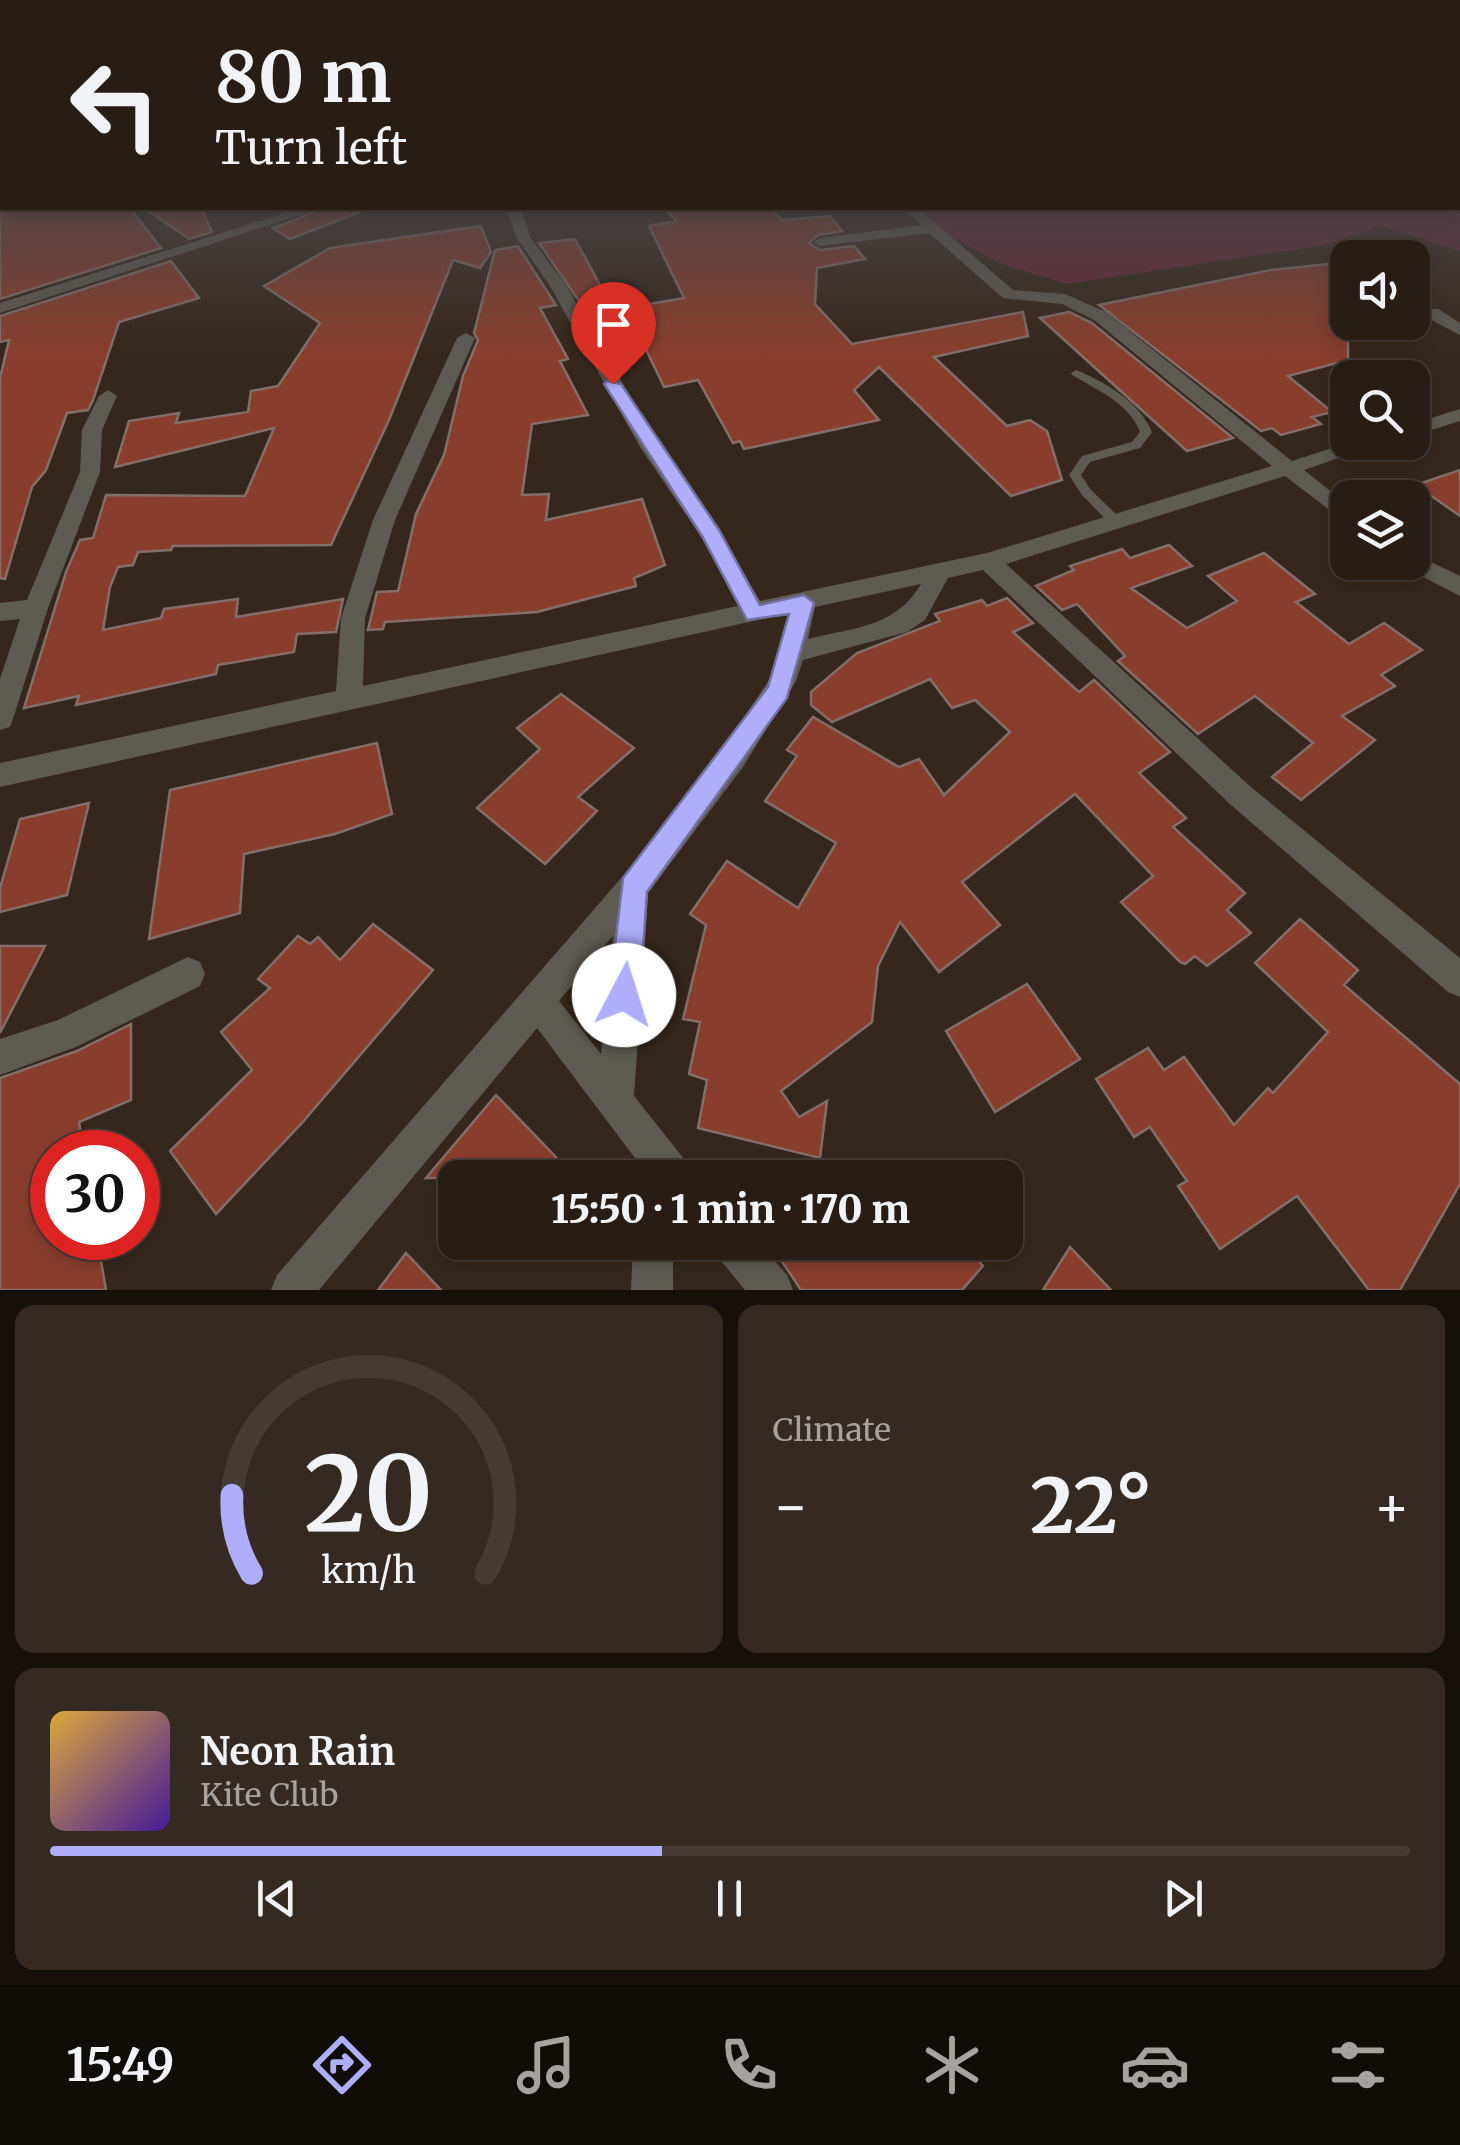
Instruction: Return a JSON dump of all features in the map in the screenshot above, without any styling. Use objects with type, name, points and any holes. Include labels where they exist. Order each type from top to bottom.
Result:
[{"type":"street","points":[[0,308],[232,234]]},
{"type":"street","points":[[522,234],[558,285],[650,447],[712,534],[755,614]]},
{"type":"street","points":[[820,242],[882,234]]},
{"type":"street","points":[[939,234],[1009,295],[1065,298],[1100,316],[1330,502]]},
{"type":"street","points":[[1432,313],[1460,330]]},
{"type":"street","points":[[349,699],[353,618],[384,520],[466,338]]},
{"type":"street","points":[[0,718],[36,608],[90,472],[92,430],[108,396]]},
{"type":"street","points":[[1430,424],[1460,415]]},
{"type":"street","points":[[0,775],[988,561],[1330,457]]},
{"type":"street","points":[[988,561],[1253,807],[1460,980]]},
{"type":"street","points":[[1430,571],[1460,587]]},
{"type":"street","points":[[792,653],[898,625],[916,614],[940,572]]},
{"type":"street","points":[[292,1290],[634,888],[779,691],[804,603]]},
{"type":"street","points":[[0,612],[36,608]]},
{"type":"street","points":[[615,1102],[634,888]]},
{"type":"street","points":[[0,1057],[64,1035],[188,974]]},
{"type":"street","points":[[538,1000],[615,1102],[648,1160]]},
{"type":"street","points":[[652,1290],[653,1260]]},
{"type":"street","points":[[746,1260],[772,1290]]},
{"type":"lane","points":[[1076,373],[1121,401],[1144,424],[1146,432],[1136,445],[1086,459],[1076,475],[1086,492],[1116,522]]},
{"type":"shaded area","points":[[946,234],[1356,234],[1324,245],[1067,284],[1001,264]]},
{"type":"shaded area","points":[[1407,234],[1460,234],[1460,251]]},
{"type":"building","points":[[0,234],[150,234],[161,248],[0,299]]},
{"type":"building","points":[[425,234],[484,234],[491,252],[480,268],[453,260],[389,420],[331,545],[173,546],[171,550],[138,552],[133,565],[118,567],[110,587],[103,630],[161,618],[164,609],[238,599],[236,617],[343,599],[336,632],[297,634],[294,652],[218,665],[216,674],[76,705],[79,696],[24,708],[66,572],[80,540],[93,538],[106,495],[245,496],[274,428],[115,467],[129,421],[179,413],[176,423],[248,412],[251,391],[278,386],[320,323],[264,286],[330,248]]},
{"type":"building","points":[[653,234],[823,234],[809,243],[820,250],[854,246],[865,259],[817,268],[815,304],[852,344],[1023,312],[1028,336],[934,357],[1007,426],[1030,420],[1047,431],[1062,480],[1011,496],[879,367],[854,390],[879,420],[744,449],[740,441],[733,443],[698,380],[664,387],[626,308],[684,298]]},
{"type":"building","points":[[575,239],[606,296],[579,301],[539,243]]},
{"type":"building","points":[[518,246],[556,305],[540,308],[568,359],[560,361],[588,415],[532,424],[522,495],[549,494],[546,520],[642,499],[665,565],[634,578],[636,586],[537,612],[385,622],[383,629],[368,630],[377,592],[398,591],[416,514],[444,455],[463,376],[478,340],[474,333],[495,250]]},
{"type":"building","points":[[171,261],[199,298],[119,322],[88,410],[67,413],[46,470],[32,487],[5,579],[0,578],[0,378],[9,340],[0,342],[0,316]]},
{"type":"building","points":[[1330,265],[1330,340],[1348,340],[1348,360],[1330,360],[1330,365],[1288,376],[1330,412],[1312,417],[1321,424],[1281,435],[1272,428],[1261,431],[1099,305],[1271,270]]},
{"type":"building","points":[[1069,312],[1092,323],[1233,438],[1187,451],[1040,318]]},
{"type":"building","points":[[1460,470],[1460,516],[1430,495],[1430,480]]},
{"type":"building","points":[[1169,545],[1192,566],[1131,588],[1187,628],[1237,601],[1208,576],[1264,553],[1315,594],[1296,602],[1349,644],[1384,623],[1422,650],[1381,675],[1395,686],[1342,716],[1375,740],[1301,800],[1272,777],[1313,743],[1255,696],[1198,734],[1118,661],[1125,656],[1077,604],[1062,610],[1036,586],[1074,570],[1070,566],[1122,549],[1130,558]]},
{"type":"building","points":[[1007,598],[1033,623],[1013,632],[1079,692],[1094,680],[1170,752],[1139,773],[1186,818],[1173,827],[1245,893],[1227,910],[1251,933],[1207,966],[1195,956],[1185,964],[1180,962],[1121,902],[1153,876],[1075,794],[962,882],[1000,925],[939,972],[900,922],[878,966],[872,1022],[781,1091],[799,1117],[827,1101],[820,1158],[698,1128],[707,1080],[689,1074],[700,1022],[683,1019],[706,925],[690,914],[727,861],[798,908],[836,843],[765,801],[797,756],[787,750],[813,717],[899,767],[919,759],[944,795],[1010,732],[975,700],[952,708],[930,679],[832,722],[811,705],[811,692],[857,653],[940,621],[935,614],[982,600],[987,606]]},
{"type":"building","points":[[561,694],[634,748],[578,797],[597,811],[545,864],[477,808],[540,749],[517,728]]},
{"type":"building","points":[[377,743],[392,814],[335,834],[244,854],[240,913],[149,939],[170,790]]},
{"type":"building","points":[[89,803],[67,895],[0,912],[0,888],[20,819]]},
{"type":"building","points":[[1300,919],[1358,970],[1344,985],[1460,1084],[1460,1184],[1400,1290],[1369,1290],[1297,1196],[1220,1249],[1178,1186],[1187,1181],[1150,1127],[1134,1137],[1096,1079],[1148,1048],[1164,1070],[1184,1057],[1234,1125],[1268,1088],[1273,1093],[1328,1032],[1255,963]]},
{"type":"building","points":[[373,924],[433,970],[302,1123],[216,1214],[170,1151],[252,1070],[221,1032],[270,988],[258,979],[298,936],[310,944],[318,937],[340,960]]},
{"type":"building","points":[[0,946],[45,946],[0,1033]]},
{"type":"building","points":[[1027,984],[1080,1059],[995,1112],[946,1031]]},
{"type":"building","points":[[131,1024],[131,1100],[79,1122],[80,1130],[30,1130],[30,1260],[101,1260],[106,1290],[0,1290],[0,1078],[77,1051]]},
{"type":"building","points":[[496,1095],[556,1157],[554,1160],[441,1160]]},
{"type":"building","points":[[438,1164],[438,1178],[426,1178]]},
{"type":"building","points":[[1070,1247],[1111,1290],[1043,1290]]},
{"type":"building","points":[[406,1253],[441,1290],[378,1290]]},
{"type":"building","points":[[781,1260],[978,1260],[983,1266],[962,1290],[801,1290]]},
{"type":"route","points":[[613,384],[650,447],[712,534],[755,614],[804,603],[787,674],[779,691],[634,888],[624,995]]}]
